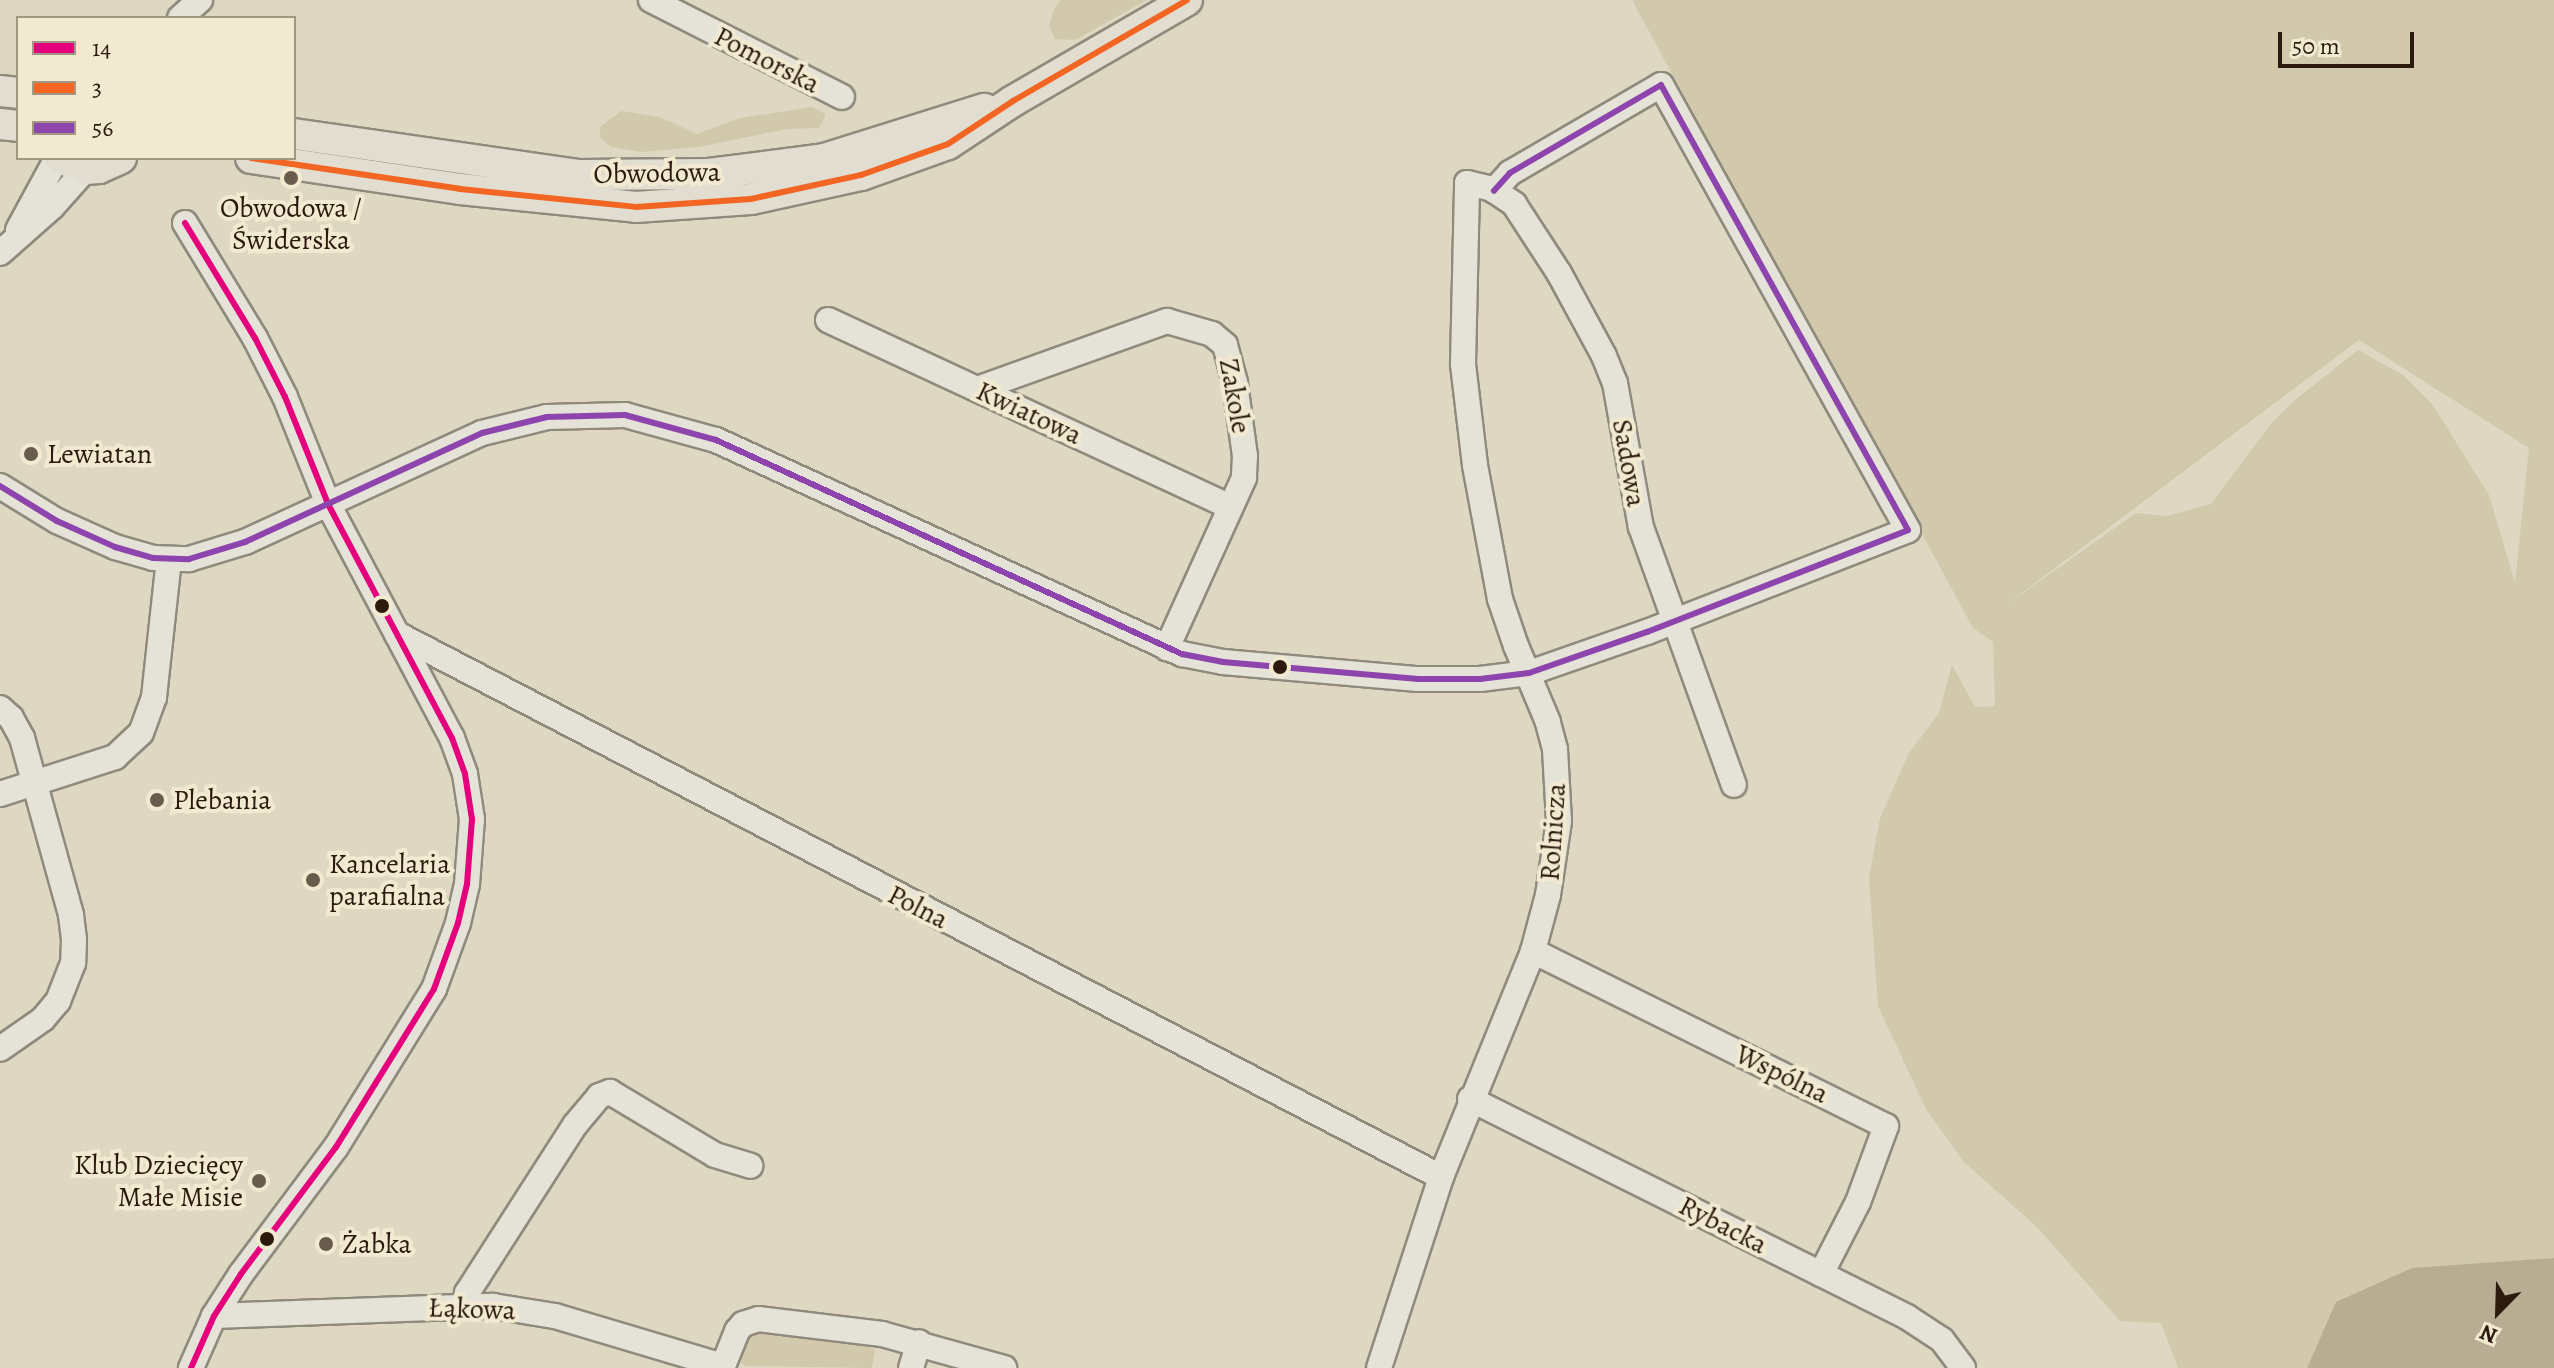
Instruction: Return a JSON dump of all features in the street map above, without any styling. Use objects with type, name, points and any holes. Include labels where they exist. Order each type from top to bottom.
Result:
[{"type":"main road","name":"Obwodowa","points":[[265,160],[530,197],[636,207],[698,206],[805,190],[861,175],[948,144],[1013,101],[1187,0]]},
{"type":"main road","name":"Obwodowa","points":[[296,134],[579,175],[709,174],[824,159],[1013,101]]},
{"type":"main road","points":[[68,162],[99,168],[117,160]]},
{"type":"street","points":[[182,16],[202,0]]},
{"type":"street","name":"Pomorska","points":[[651,0],[842,97]]},
{"type":"street","points":[[0,486],[89,537],[140,555],[169,560],[211,555],[328,504],[453,443],[506,425],[596,413],[637,417],[716,440],[1167,648],[1202,659],[1361,675],[1480,679],[1529,673],[1908,530],[1661,85],[1510,173],[1494,191]]},
{"type":"street","points":[[6,247],[52,207],[68,162]]},
{"type":"street","name":"Sadowa","points":[[1467,183],[1494,191],[1514,204],[1559,273],[1604,356],[1615,383],[1641,527],[1734,785]]},
{"type":"street","name":"Rolnicza","points":[[1379,1368],[1441,1177],[1470,1099],[1533,951],[1548,895],[1559,804],[1555,749],[1529,673],[1516,646],[1493,568],[1469,418],[1463,351],[1467,183]]},
{"type":"street","points":[[185,223],[255,338],[285,397],[328,504],[452,738],[465,774],[472,848],[458,923],[434,989],[389,1066],[214,1316],[191,1368]]},
{"type":"street","name":"Kwiatowa","points":[[828,320],[1230,507]]},
{"type":"street","name":"Zakole","points":[[977,389],[1167,321],[1212,334],[1225,345],[1231,356],[1245,456],[1244,478],[1167,648]]},
{"type":"street","points":[[0,794],[115,757],[141,733],[154,697],[169,560]]},
{"type":"street","name":"Polna","points":[[397,634],[1441,1177]]},
{"type":"street","points":[[0,708],[11,718],[22,738],[71,915],[73,963],[64,991],[49,1012],[0,1049]]},
{"type":"street","name":"Wspólna","points":[[1533,951],[1886,1126],[1858,1202],[1821,1274]]},
{"type":"street","points":[[465,1305],[478,1276],[575,1125],[599,1096],[610,1092],[715,1155],[750,1166]]},
{"type":"street","name":"Rybacka","points":[[1470,1099],[1907,1317],[1942,1340],[1963,1368]]},
{"type":"street","name":"Łąkowa","points":[[214,1316],[493,1306],[555,1316],[726,1367],[737,1331],[743,1324],[758,1319],[856,1330],[919,1342],[1004,1368]]},
{"type":"street","points":[[911,1368],[919,1342]]},
{"type":"shaded area","points":[[1061,0],[1147,0],[1075,40],[1055,39],[1049,26],[1054,9]]},
{"type":"shaded area","points":[[1632,0],[2554,0],[2554,1258],[2412,1269],[2337,1302],[2307,1368],[2178,1368],[2161,1323],[2120,1321],[2037,1227],[1964,1162],[1926,1109],[1878,1006],[1869,878],[1880,818],[1909,753],[1939,713],[1952,665],[1975,707],[1995,706],[1993,642],[1973,628]],"holes":[[[2359,340],[2529,448],[2515,583],[2489,495],[2433,405],[2403,375],[2358,350],[2273,421],[2211,504],[2166,516],[2136,513],[2003,607]]]},
{"type":"shaded area","points":[[812,107],[826,114],[819,128],[787,129],[699,147],[641,152],[611,147],[599,137],[601,126],[621,111],[660,117],[697,134],[740,118]]},
{"type":"shaded area","points":[[2554,1258],[2554,1368],[2307,1368],[2336,1302],[2412,1268]]},
{"type":"shaded area","points":[[755,1330],[861,1338],[875,1351],[872,1368],[745,1366],[737,1360],[743,1341]]},
{"type":"transit line","name":"3","points":[[264,160],[460,189],[636,207],[751,199],[861,175],[948,144],[1013,101],[1187,0]]},
{"type":"transit line","name":"56","points":[[0,486],[57,521],[115,547],[153,558],[189,559],[245,542],[482,433],[547,417],[625,415],[716,440],[1182,654],[1223,662],[1418,679],[1480,679],[1529,673],[1647,632],[1908,530],[1661,85],[1510,173],[1494,191]]},
{"type":"transit line","name":"14","points":[[185,223],[255,338],[285,397],[328,504],[452,738],[465,774],[472,819],[467,884],[458,923],[434,989],[336,1147],[241,1274],[214,1316],[191,1368]]},
{"type":"place","name":"Obwodowa / Świderska","points":[[291,178]]},
{"type":"place","name":"Lewiatan","points":[[31,454]]},
{"type":"place","name":"Plebania","points":[[157,800]]},
{"type":"place","name":"Kancelaria parafialna","points":[[313,880]]},
{"type":"place","name":"Klub Dziecięcy Małe Misie","points":[[259,1181]]},
{"type":"place","name":"Żabka","points":[[326,1244]]}]
